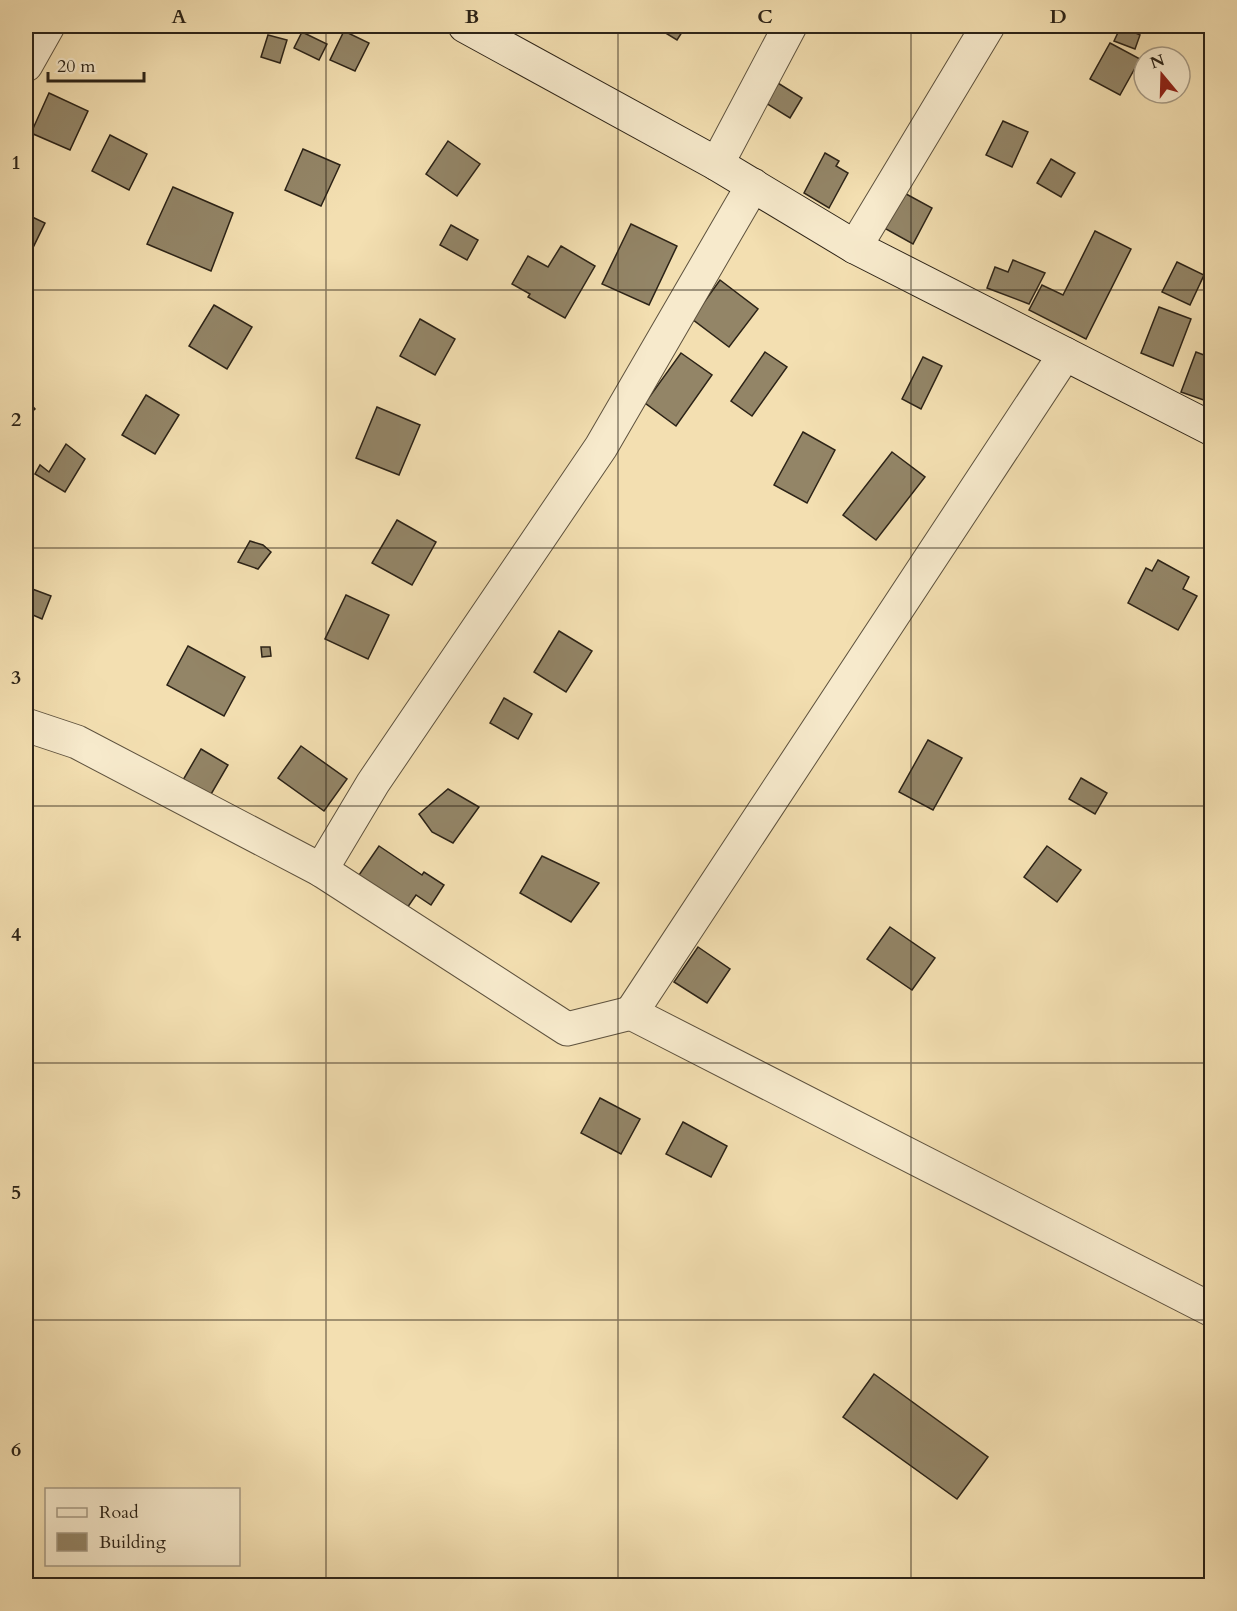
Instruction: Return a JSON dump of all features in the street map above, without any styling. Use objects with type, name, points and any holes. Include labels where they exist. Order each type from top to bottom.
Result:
[{"type":"street","points":[[26,65],[48,26]]},
{"type":"street","points":[[465,26],[717,164],[855,247],[1212,429]]},
{"type":"street","points":[[717,164],[789,26]]},
{"type":"street","points":[[855,247],[988,26]]},
{"type":"street","points":[[321,870],[373,783],[601,447],[753,186]]},
{"type":"street","points":[[631,1013],[1065,354]]},
{"type":"street","points":[[26,724],[77,742],[321,870],[567,1029],[631,1013],[1212,1310]]},
{"type":"building","points":[[654,26],[686,26],[677,40]]},
{"type":"building","points":[[1121,26],[1140,35],[1136,45],[1132,45],[1132,48],[1114,41]]},
{"type":"building","points":[[344,31],[369,43],[355,71],[330,60]]},
{"type":"building","points":[[302,32],[327,44],[319,60],[294,48]]},
{"type":"building","points":[[268,35],[287,40],[280,63],[261,57]]},
{"type":"building","points":[[1110,43],[1132,55],[1132,73],[1120,95],[1090,79]]},
{"type":"building","points":[[773,80],[802,98],[790,118],[761,100]]},
{"type":"building","points":[[49,93],[88,111],[70,150],[31,133]]},
{"type":"building","points":[[1003,121],[1028,132],[1012,167],[986,155]]},
{"type":"building","points":[[110,135],[147,154],[129,190],[92,171]]},
{"type":"building","points":[[448,141],[480,164],[457,196],[426,174]]},
{"type":"building","points":[[303,149],[340,165],[321,206],[285,190]]},
{"type":"building","points":[[825,153],[839,161],[836,166],[848,173],[829,208],[804,193]]},
{"type":"building","points":[[1051,159],[1075,173],[1061,197],[1037,183]]},
{"type":"building","points":[[173,187],[233,213],[211,271],[147,244]]},
{"type":"building","points":[[897,189],[932,208],[913,244],[877,224]]},
{"type":"building","points":[[26,214],[45,223],[26,262]]},
{"type":"building","points":[[631,224],[677,246],[649,305],[602,284]]},
{"type":"building","points":[[451,225],[478,240],[467,260],[440,245]]},
{"type":"building","points":[[1095,231],[1131,249],[1086,339],[1029,310],[1042,285],[1063,295]]},
{"type":"building","points":[[561,246],[595,266],[565,318],[528,297],[530,294],[512,284],[528,256],[548,267]]},
{"type":"building","points":[[1013,260],[1045,273],[1029,304],[987,288],[995,267],[1008,272]]},
{"type":"building","points":[[1177,262],[1204,275],[1190,305],[1162,292]]},
{"type":"building","points":[[720,280],[758,309],[729,347],[692,319]]},
{"type":"building","points":[[214,305],[252,327],[227,369],[189,346]]},
{"type":"building","points":[[1159,307],[1191,319],[1173,366],[1141,353]]},
{"type":"building","points":[[420,319],[455,339],[435,375],[400,356]]},
{"type":"building","points":[[765,352],[787,367],[752,416],[731,401]]},
{"type":"building","points":[[1196,352],[1212,358],[1212,403],[1181,392]]},
{"type":"building","points":[[681,353],[712,375],[676,426],[645,403]]},
{"type":"building","points":[[923,357],[942,366],[921,409],[902,399]]},
{"type":"building","points":[[146,395],[179,415],[155,454],[122,435]]},
{"type":"building","points":[[26,399],[35,409],[26,417]]},
{"type":"building","points":[[377,407],[420,425],[399,475],[356,458]]},
{"type":"building","points":[[803,432],[835,450],[807,503],[774,485]]},
{"type":"building","points":[[66,444],[85,459],[65,492],[35,474],[40,465],[49,472]]},
{"type":"building","points":[[892,452],[925,477],[876,540],[843,515]]},
{"type":"building","points":[[397,520],[436,542],[412,585],[372,563]]},
{"type":"building","points":[[250,541],[263,545],[271,552],[258,569],[238,562]]},
{"type":"building","points":[[1158,560],[1189,577],[1183,589],[1197,596],[1178,630],[1128,603],[1146,568],[1152,571]]},
{"type":"building","points":[[27,587],[51,596],[42,619],[33,615],[26,634]]},
{"type":"building","points":[[346,595],[389,615],[368,659],[325,639]]},
{"type":"building","points":[[559,631],[592,651],[566,692],[534,672]]},
{"type":"building","points":[[188,646],[245,677],[224,716],[167,685]]},
{"type":"building","points":[[261,647],[270,647],[271,656],[262,657]]},
{"type":"building","points":[[504,698],[532,714],[518,739],[490,723]]},
{"type":"building","points":[[928,740],[962,758],[933,810],[899,792]]},
{"type":"building","points":[[301,746],[347,779],[324,811],[278,778]]},
{"type":"building","points":[[201,749],[228,765],[210,796],[183,780]]},
{"type":"building","points":[[1081,778],[1107,793],[1095,814],[1069,799]]},
{"type":"building","points":[[448,789],[479,807],[453,843],[432,832],[419,814]]},
{"type":"building","points":[[379,846],[422,875],[424,872],[444,885],[431,905],[416,895],[396,924],[348,891]]},
{"type":"building","points":[[1047,846],[1081,870],[1057,902],[1024,877]]},
{"type":"building","points":[[542,856],[599,883],[571,922],[520,893]]},
{"type":"building","points":[[890,927],[935,958],[912,990],[867,959]]},
{"type":"building","points":[[698,947],[730,969],[707,1003],[674,982]]},
{"type":"building","points":[[600,1098],[640,1119],[621,1154],[581,1133]]},
{"type":"building","points":[[683,1122],[727,1146],[711,1177],[666,1154]]},
{"type":"building","points":[[874,1374],[988,1457],[957,1499],[843,1417]]}]
